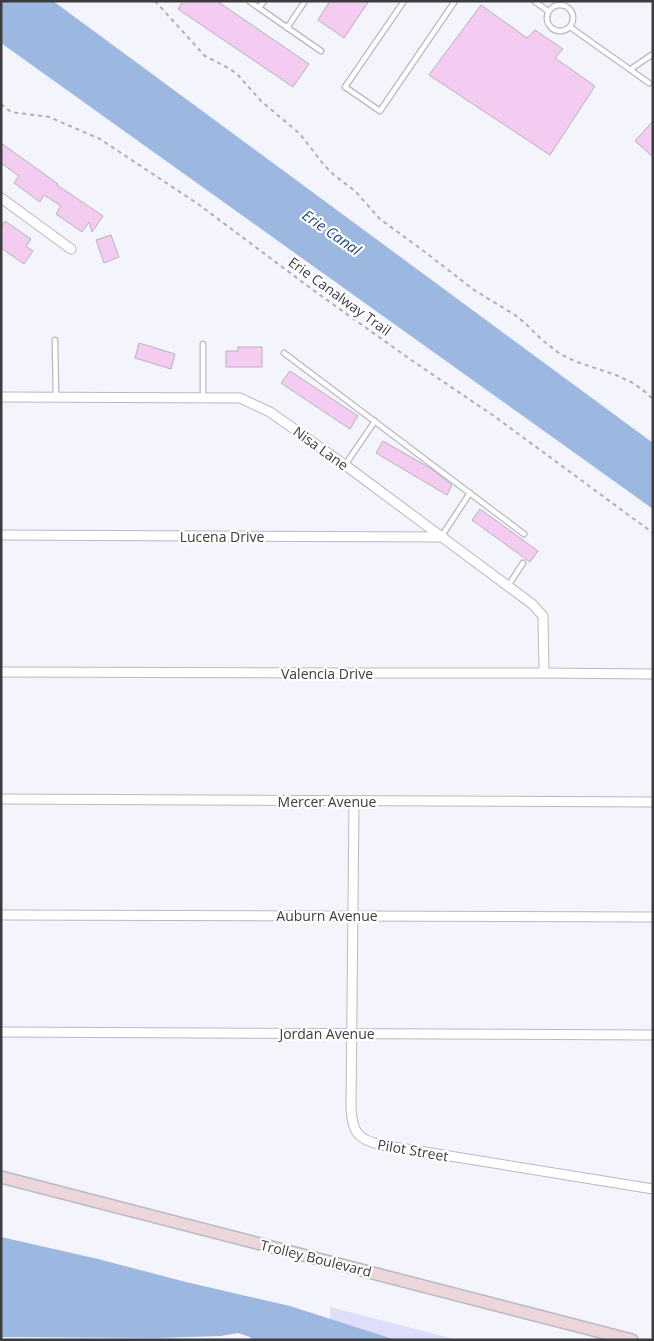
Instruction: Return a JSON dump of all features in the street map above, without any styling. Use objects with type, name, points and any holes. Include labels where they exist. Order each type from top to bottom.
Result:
[{"type":"street","points":[[1,198],[71,249]]},
{"type":"street","name":"Nisa Lane","points":[[1,397],[240,398],[270,412],[345,465],[532,604],[543,616],[544,673]]},
{"type":"street","name":"Lucena Drive","points":[[1,535],[442,537]]},
{"type":"street","name":"Valencia Drive","points":[[1,672],[653,674]]},
{"type":"street","name":"Mercer Avenue","points":[[1,799],[653,802]]},
{"type":"street","name":"Pilot Street","points":[[354,802],[352,1121],[355,1131],[362,1139],[382,1145],[653,1189]]},
{"type":"street","name":"Auburn Avenue","points":[[1,914],[653,917]]},
{"type":"street","name":"Jordan Avenue","points":[[1,1032],[653,1034]]},
{"type":"street","name":"Trolley Boulevard","points":[[1,1177],[632,1340]]},
{"type":"lane","points":[[248,1],[321,51]]},
{"type":"lane","points":[[259,8],[264,1]]},
{"type":"lane","points":[[287,28],[305,1]]},
{"type":"lane","points":[[404,1],[345,87],[380,111],[455,1]]},
{"type":"lane","points":[[534,1],[548,12]]},
{"type":"lane","points":[[559,4],[568,7],[571,10],[573,19],[570,27],[558,31],[551,27],[547,20],[548,12],[559,4]]},
{"type":"lane","points":[[570,27],[649,83]]},
{"type":"lane","points":[[631,69],[653,54]]},
{"type":"lane","points":[[55,340],[56,397]]},
{"type":"lane","points":[[203,344],[203,397]]},
{"type":"lane","points":[[284,353],[524,534]]},
{"type":"lane","points":[[345,465],[375,421]]},
{"type":"lane","points":[[442,537],[470,493]]},
{"type":"lane","points":[[508,586],[523,563]]},
{"type":"path","points":[[156,1],[205,56],[238,75],[261,101],[300,134],[324,165],[355,192],[380,219],[474,290],[525,322],[541,339],[560,354],[631,382],[653,399]]},
{"type":"path","name":"Erie Canalway Trail","points":[[1,104],[11,112],[49,117],[100,139],[198,204],[313,290],[494,416],[653,533]]},
{"type":"shaded area","points":[[330,1307],[458,1340],[331,1340]]},
{"type":"water","name":"Erie Canal","points":[[1,1],[53,1],[653,443],[653,509],[1,43]]},
{"type":"water","points":[[1,1237],[290,1306],[396,1340],[252,1340],[250,1337],[238,1333],[221,1336],[157,1338],[1,1337]]},
{"type":"building","points":[[183,1],[217,1],[309,64],[293,87],[178,9]]},
{"type":"building","points":[[330,1],[369,1],[344,38],[318,20]]},
{"type":"building","points":[[481,5],[527,38],[535,30],[563,49],[555,58],[595,86],[550,155],[429,75]]},
{"type":"building","points":[[653,121],[653,157],[635,141]]},
{"type":"building","points":[[1,143],[57,185],[103,216],[92,232],[89,222],[82,232],[56,214],[61,206],[44,195],[40,202],[14,183],[19,176],[1,163]]},
{"type":"building","points":[[5,221],[31,239],[26,246],[33,251],[24,264],[1,248],[1,227]]},
{"type":"building","points":[[111,235],[119,257],[104,263],[96,240]]},
{"type":"building","points":[[139,343],[175,354],[171,369],[135,358]]},
{"type":"building","points":[[238,347],[262,347],[262,367],[226,367],[226,351],[238,351]]},
{"type":"building","points":[[290,371],[358,416],[350,429],[281,383]]},
{"type":"building","points":[[383,441],[430,468],[452,485],[447,495],[376,453]]},
{"type":"building","points":[[480,509],[538,551],[530,562],[472,520]]}]
